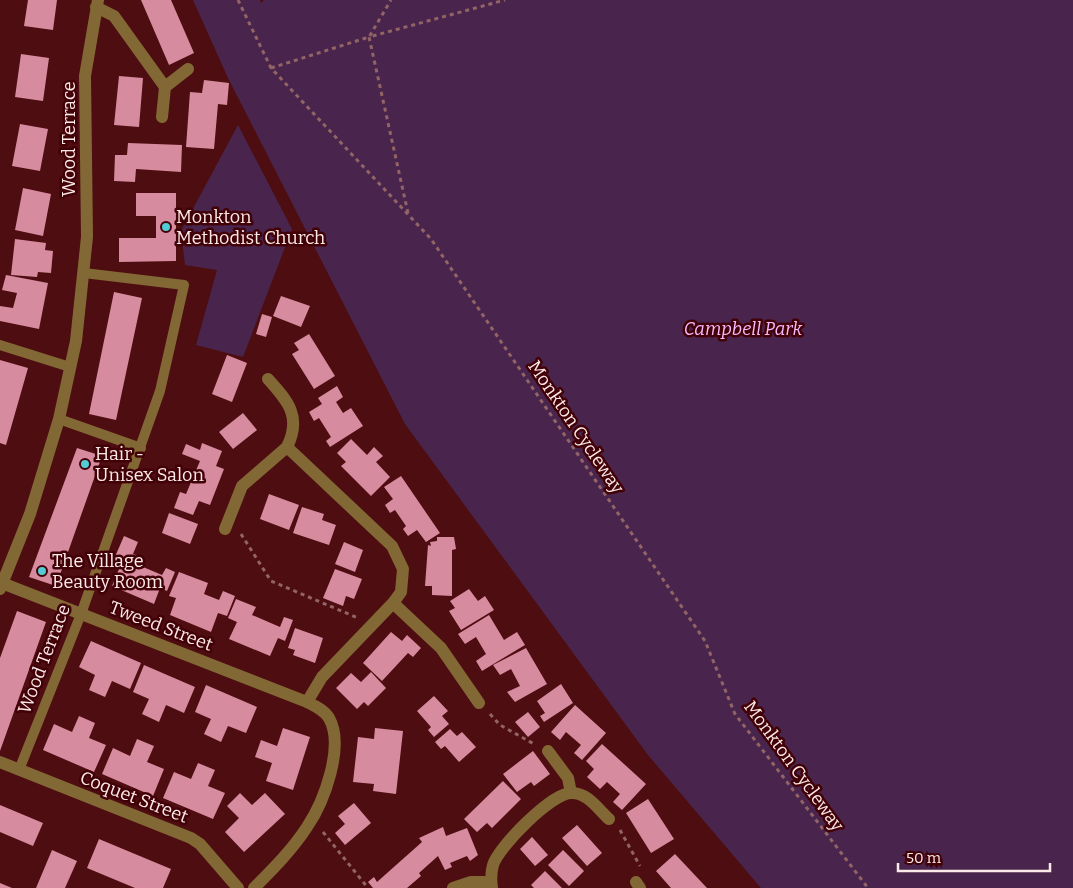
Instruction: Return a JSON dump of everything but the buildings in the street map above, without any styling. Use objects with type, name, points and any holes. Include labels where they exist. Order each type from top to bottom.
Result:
[{"type":"street","name":"Wood Terrace","points":[[1,586],[30,514],[59,419],[76,341],[87,237],[85,76],[97,3],[114,16],[165,87]]},
{"type":"street","points":[[162,117],[165,87],[188,69]]},
{"type":"street","points":[[225,529],[242,486],[287,447],[294,428],[292,409],[283,395],[268,379]]},
{"type":"street","points":[[287,447],[392,546],[399,558],[403,575],[401,592],[393,603],[322,678],[307,702]]},
{"type":"street","name":"Tweed Street","points":[[1,586],[82,614],[307,702],[328,716],[333,726],[335,742],[328,779],[312,818],[292,847],[254,888]]},
{"type":"street","points":[[393,603],[441,648],[479,703]]},
{"type":"street","points":[[548,751],[568,778],[571,793]]},
{"type":"street","name":"Coquet Street","points":[[0,762],[192,838],[200,844],[238,888]]},
{"type":"street","points":[[453,888],[471,882],[491,885],[493,865],[510,839],[552,801],[566,793],[578,793],[587,797],[609,819]]},
{"type":"lane","name":"Wood Terrace","points":[[19,770],[82,614],[160,391],[184,286],[84,272]]},
{"type":"lane","points":[[0,346],[70,367]]},
{"type":"lane","points":[[59,419],[140,448]]},
{"type":"path","name":"Monkton Cycleway","points":[[238,0],[270,68],[432,239],[706,641],[735,714],[868,888]]},
{"type":"path","points":[[391,0],[369,37],[408,214]]},
{"type":"path","points":[[270,68],[369,37],[505,0]]},
{"type":"path","points":[[230,516],[271,581],[373,624]]},
{"type":"path","points":[[479,703],[500,725],[548,751]]},
{"type":"path","points":[[312,818],[368,888]]},
{"type":"path","points":[[609,819],[614,820],[642,869],[638,885]]},
{"type":"green space","name":"Campbell Park","points":[[193,0],[260,0],[261,3],[264,0],[1073,0],[1073,888],[761,888],[648,755],[405,424],[228,78]]},
{"type":"green space","points":[[238,125],[292,229],[243,357],[196,345],[217,270],[185,265],[181,231]]},
{"type":"place","name":"Monkton Methodist Church","points":[[166,227]]},
{"type":"place","name":"Hair - Unisex Salon","points":[[85,464]]},
{"type":"place","name":"The Village Beauty Room","points":[[42,571]]}]
